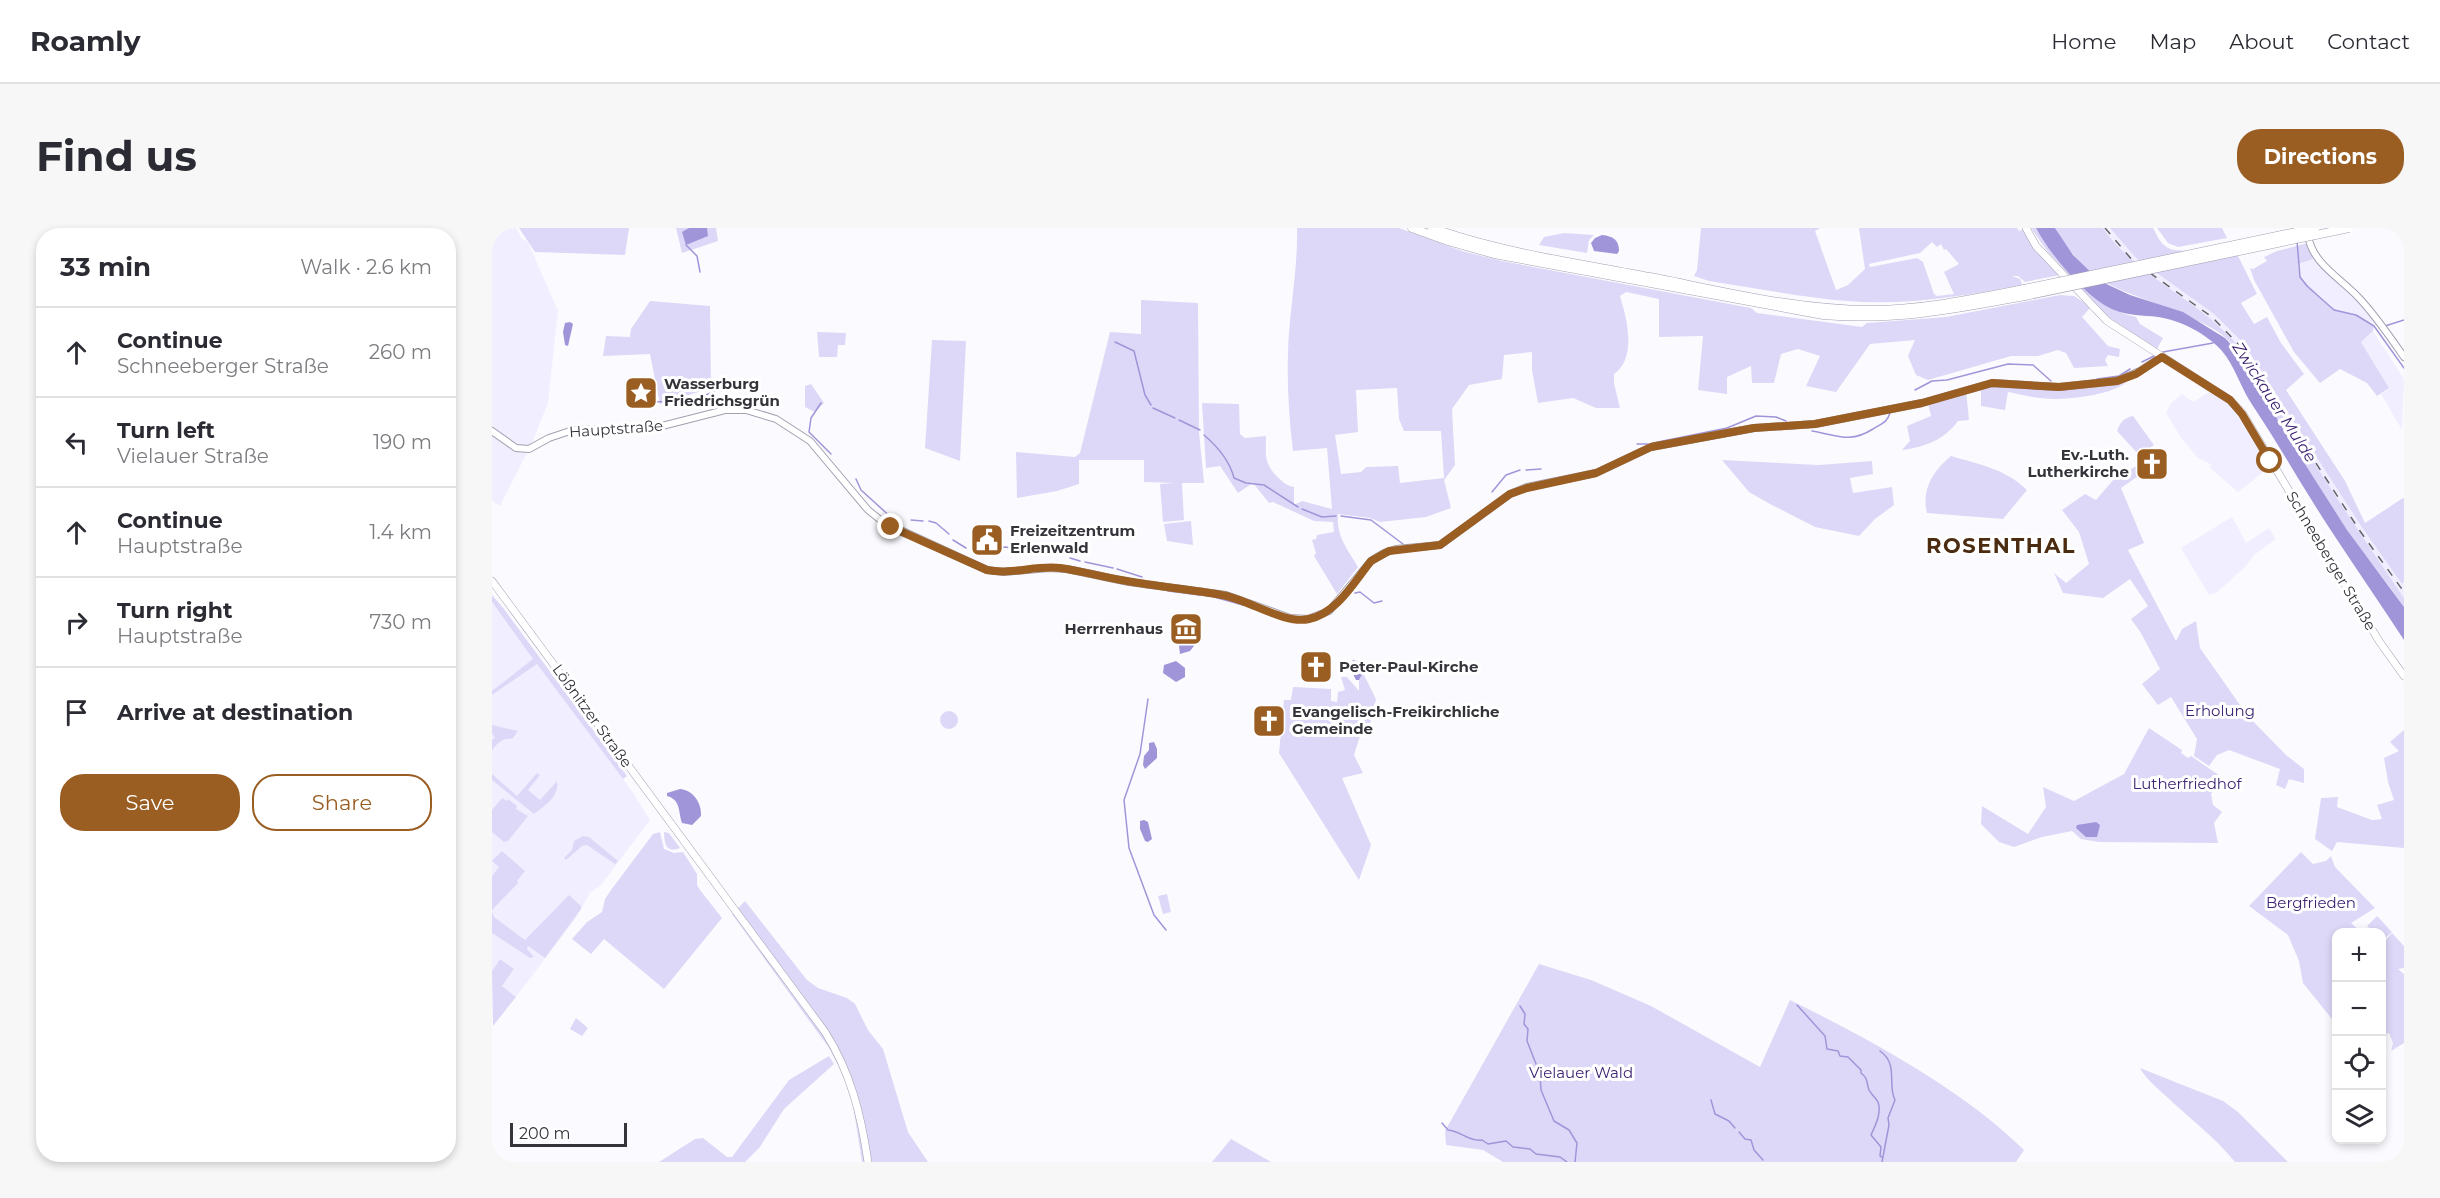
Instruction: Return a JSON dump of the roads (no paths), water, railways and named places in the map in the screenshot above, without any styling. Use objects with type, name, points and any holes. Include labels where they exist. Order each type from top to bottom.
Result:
[{"type":"highway","points":[[1412,228],[1448,242],[1494,254],[1623,275]]},
{"type":"highway","points":[[1432,228],[1495,247],[1636,278],[1847,310],[1930,307],[2024,293],[2349,228]]},
{"type":"highway","points":[[2024,293],[2314,228]]},
{"type":"main road","name":"Schneeberger Straße","points":[[2026,228],[2036,246],[2107,321],[2230,400],[2242,414],[2379,641],[2404,676]]},
{"type":"main road","points":[[2309,228],[2310,244],[2316,257],[2359,297],[2404,357]]},
{"type":"main road","name":"Hauptstraße","points":[[492,431],[516,448],[529,449],[549,438],[573,430],[654,428],[725,410],[746,410],[776,419],[808,440],[868,510],[883,522],[987,570],[1004,572],[1049,568],[1067,569],[1129,582],[1226,595],[1290,618],[1305,620],[1329,611],[1371,561],[1384,553],[1396,549],[1440,545],[1510,494],[1596,473],[1651,447],[1754,428],[1815,424],[1922,403],[1992,383],[2059,387],[2122,379],[2162,357]]},
{"type":"main road","name":"Lößnitzer Straße","points":[[492,581],[834,1048],[855,1096],[868,1162]]},
{"type":"waterway","points":[[2297,241],[2300,277],[2307,286],[2334,310],[2356,315],[2374,326],[2404,368]]},
{"type":"waterway","points":[[686,245],[697,256],[700,272]]},
{"type":"waterway","points":[[2385,326],[2404,320]]},
{"type":"waterway","points":[[1115,342],[1134,351],[1145,395],[1151,405]]},
{"type":"waterway","points":[[2163,352],[2213,343]]},
{"type":"waterway","points":[[2142,362],[2154,356]]},
{"type":"waterway","points":[[1915,390],[1932,381],[1947,380],[2008,364],[2033,365],[2051,381]]},
{"type":"waterway","points":[[2097,379],[2119,376],[2130,369]]},
{"type":"waterway","points":[[654,402],[695,400],[715,391],[730,390]]},
{"type":"waterway","points":[[821,403],[811,418],[809,432],[831,454]]},
{"type":"waterway","points":[[1153,408],[1175,418]]},
{"type":"waterway","points":[[1812,431],[1843,437],[1857,436],[1883,423],[1890,413]]},
{"type":"waterway","points":[[1653,443],[1727,428],[1756,416],[1776,417],[1786,421]]},
{"type":"waterway","points":[[1179,420],[1200,430]]},
{"type":"waterway","points":[[1204,435],[1223,455],[1234,478],[1246,483],[1264,485],[1298,507]]},
{"type":"waterway","points":[[1637,444],[1648,444]]},
{"type":"waterway","points":[[1526,470],[1541,469]]},
{"type":"waterway","points":[[1492,492],[1506,475],[1520,470]]},
{"type":"waterway","points":[[856,479],[861,490],[894,520]]},
{"type":"waterway","points":[[1302,509],[1322,517],[1336,516]]},
{"type":"waterway","points":[[1341,516],[1371,520],[1403,544]]},
{"type":"waterway","points":[[911,520],[923,521]]},
{"type":"waterway","points":[[929,521],[936,523],[949,534]]},
{"type":"waterway","points":[[953,540],[966,548]]},
{"type":"waterway","points":[[992,548],[1006,547],[1026,552]]},
{"type":"waterway","points":[[1029,552],[1042,553]]},
{"type":"waterway","points":[[1070,558],[1080,561]]},
{"type":"waterway","points":[[1085,562],[1113,568]]},
{"type":"waterway","points":[[1117,569],[1142,577]]},
{"type":"waterway","points":[[1168,591],[1200,595]]},
{"type":"waterway","points":[[1355,593],[1360,592],[1374,603],[1382,601]]},
{"type":"waterway","points":[[1214,597],[1243,605]]},
{"type":"waterway","points":[[1148,699],[1140,754],[1124,800],[1129,848],[1154,915],[1166,930]]},
{"type":"waterway","points":[[1797,1005],[1825,1036],[1827,1049],[1838,1051],[1840,1056],[1848,1057],[1865,1077],[1869,1090],[1879,1106],[1878,1119],[1871,1135],[1881,1147],[1880,1156],[1882,1157]]},
{"type":"waterway","points":[[1520,1006],[1525,1014],[1524,1024],[1528,1029],[1527,1041],[1540,1074],[1541,1090],[1554,1121],[1569,1130],[1577,1143],[1575,1162]]},
{"type":"waterway","points":[[1880,1051],[1886,1056],[1891,1068],[1895,1100],[1888,1118],[1889,1125],[1882,1162]]},
{"type":"waterway","points":[[1711,1100],[1715,1114],[1729,1121],[1735,1128]]},
{"type":"waterway","points":[[1442,1123],[1448,1130],[1488,1144],[1506,1141],[1513,1147],[1530,1149],[1536,1154],[1560,1157],[1567,1162]]},
{"type":"waterway","points":[[1739,1132],[1745,1139],[1751,1140],[1754,1150],[1763,1160]]},
{"type":"railway","points":[[2105,228],[2133,261],[2212,317],[2240,346],[2360,531],[2404,592]]},
{"type":"place","name":"Wasserburg Friedrichsgrün","points":[[641,393]]},
{"type":"place","name":"Ev.-Luth. Lutherkirche","points":[[2152,464]]},
{"type":"place","name":"Freizeitzentrum Erlenwald","points":[[987,540]]},
{"type":"place","name":"Herrrenhaus","points":[[1186,629]]},
{"type":"place","name":"Peter-Paul-Kirche","points":[[1316,667]]},
{"type":"place","name":"Evangelisch-Freikirchliche Gemeinde","points":[[1269,721]]},
{"type":"district","name":"ROSENTHAL","points":[[2001,546]]},
{"type":"water label","name":"Zwickauer Mulde","points":[[2275,402]]},
{"type":"park label","name":"Erholung","points":[[2220,711]]},
{"type":"park label","name":"Lutherfriedhof","points":[[2187,784]]},
{"type":"park label","name":"Bergfrieden","points":[[2311,903]]},
{"type":"park label","name":"Vielauer Wald","points":[[1581,1073]]}]
